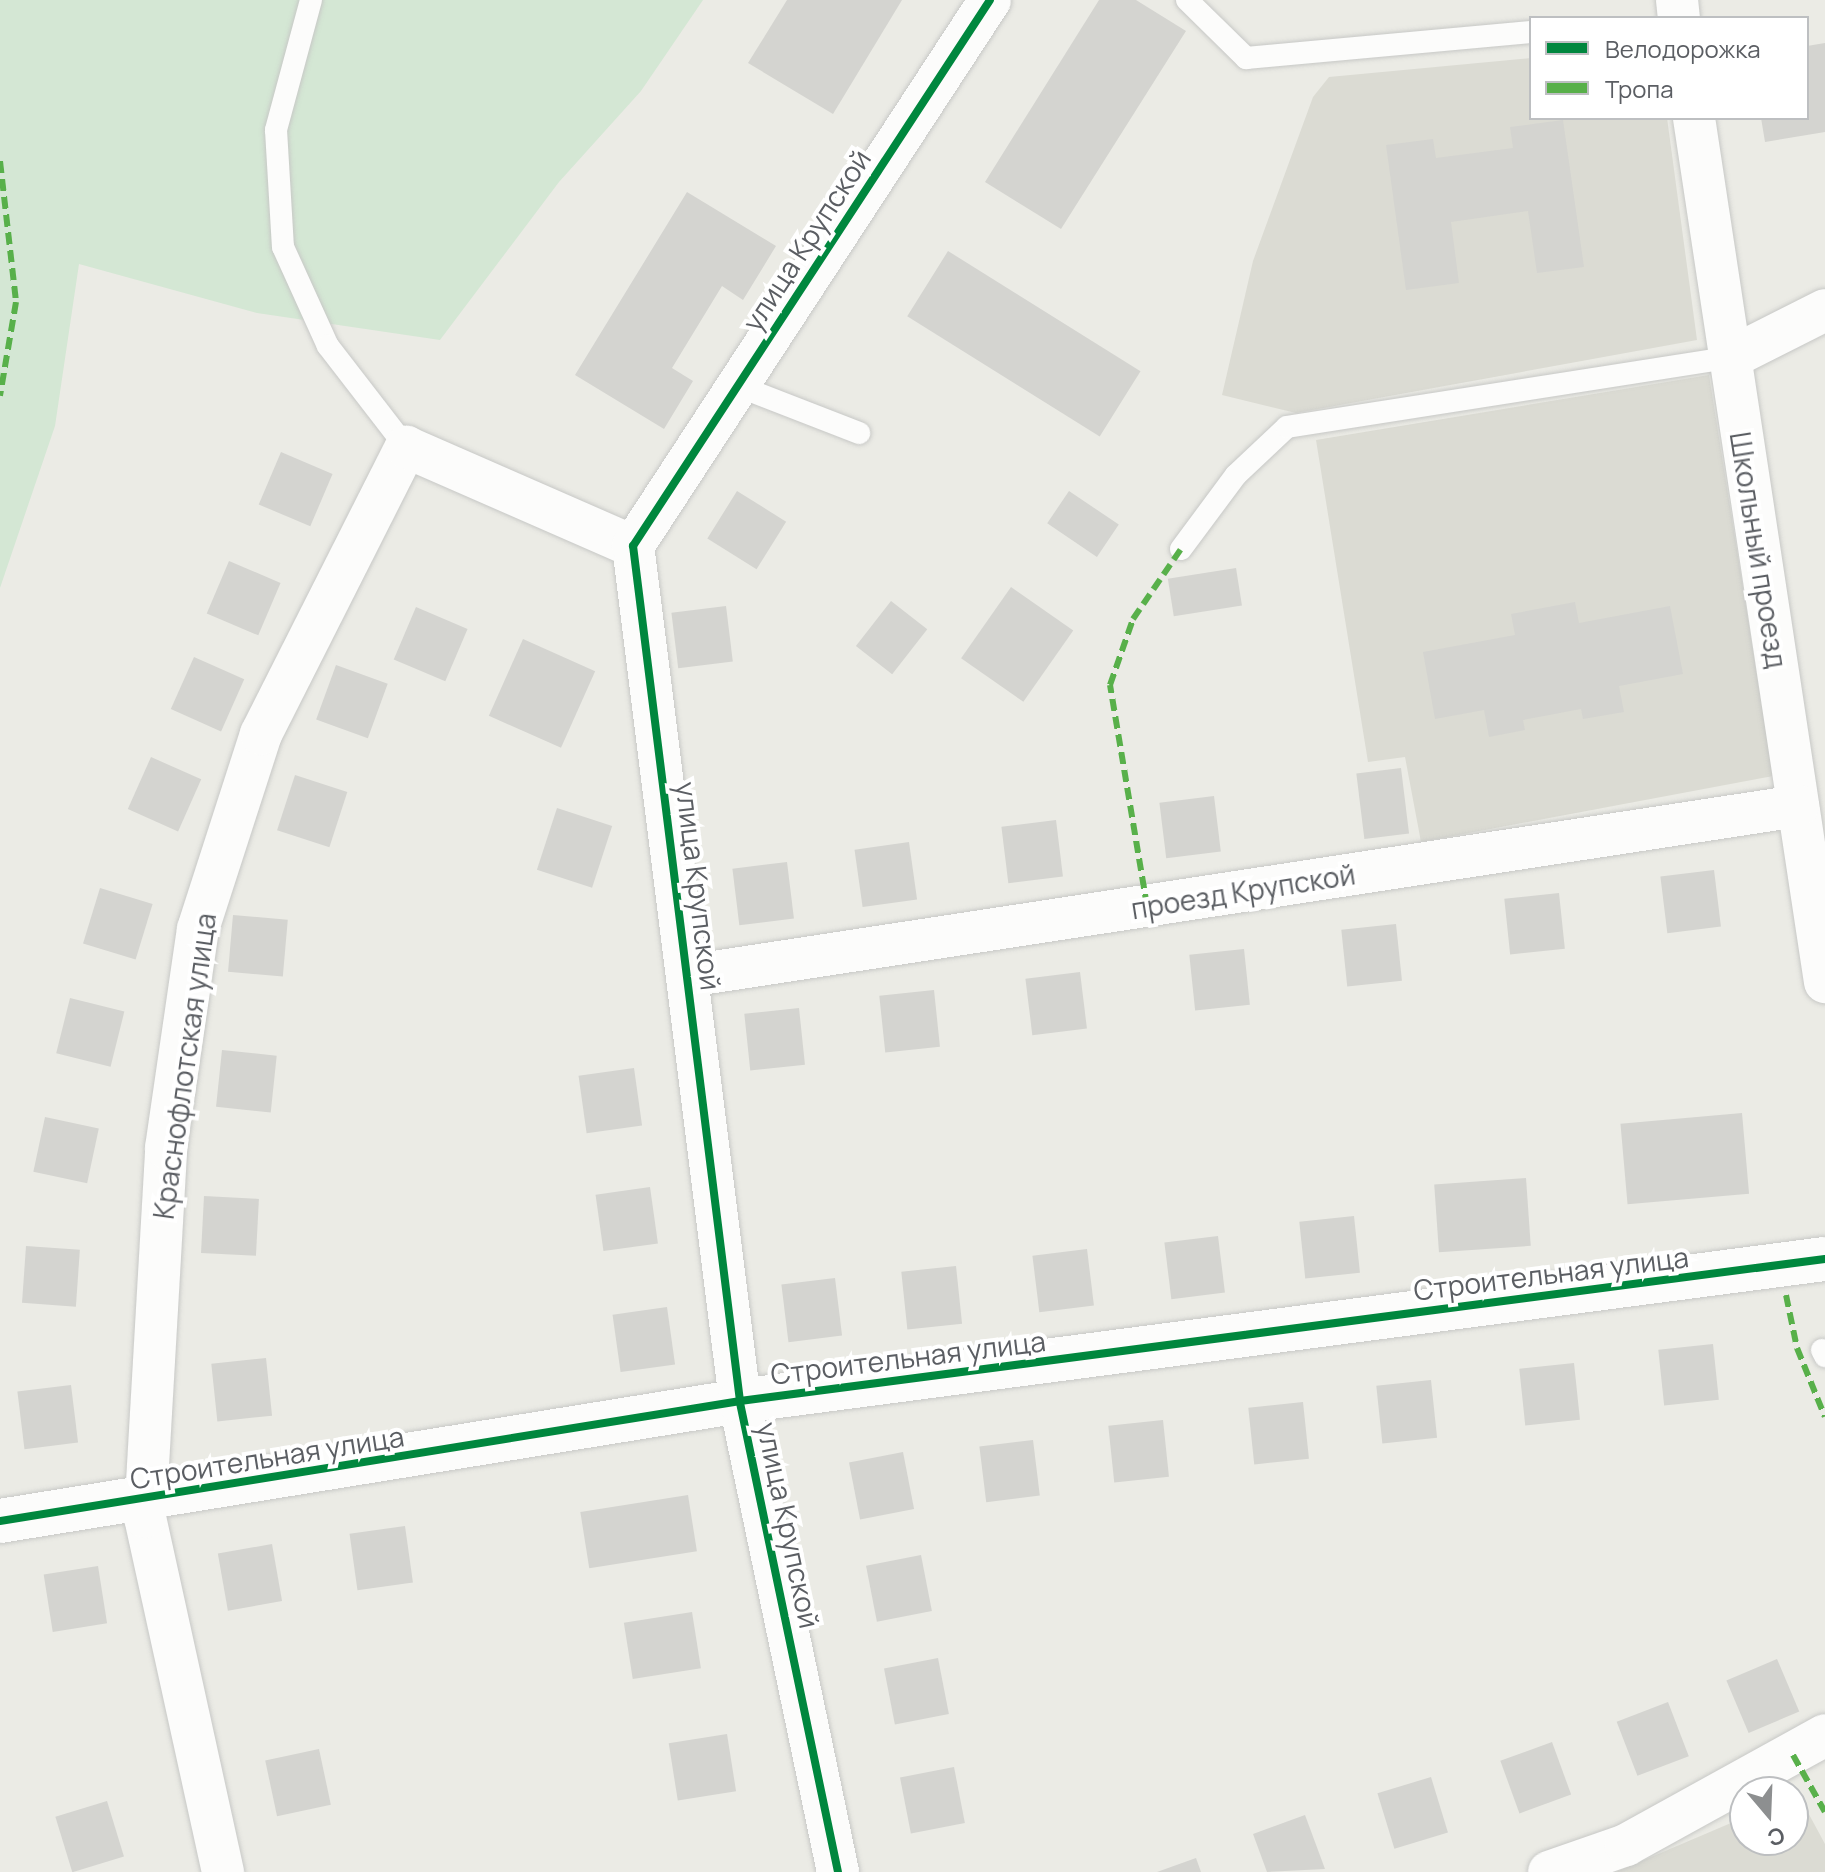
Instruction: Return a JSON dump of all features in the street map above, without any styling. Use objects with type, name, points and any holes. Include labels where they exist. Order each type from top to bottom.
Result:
[{"type":"street","name":"улица Крупской","points":[[838,1872],[740,1401],[633,546],[990,0]]},
{"type":"street","name":"Школьный проезд","points":[[1694,120],[1825,982]]},
{"type":"street","points":[[1730,358],[1825,310]]},
{"type":"street","points":[[406,447],[633,546]]},
{"type":"street","name":"Краснофлотская улица","points":[[223,1872],[145,1500],[166,1148],[198,929],[261,734],[406,447]]},
{"type":"street","name":"проезд Крупской","points":[[688,976],[1798,806]]},
{"type":"street","name":"Строительная улица","points":[[0,1521],[145,1500],[740,1401],[1825,1259]]},
{"type":"street","points":[[1549,1872],[1626,1845],[1825,1735]]},
{"type":"lane","points":[[311,0],[276,130],[283,247],[328,346],[406,447]]},
{"type":"lane","points":[[1187,0],[1246,58],[1529,32]]},
{"type":"lane","points":[[1181,549],[1236,475],[1287,427],[1730,358]]},
{"type":"lane","points":[[738,386],[859,433]]},
{"type":"shaded area","points":[[1529,58],[1529,120],[1667,120],[1697,340],[1296,413],[1222,395],[1253,261],[1313,97],[1329,77]]},
{"type":"shaded area","points":[[1709,375],[1773,776],[1421,842],[1405,757],[1368,762],[1316,440]]},
{"type":"shaded area","points":[[1809,1814],[1825,1844],[1825,1872],[1616,1872],[1729,1824],[1729,1856],[1809,1856]]},
{"type":"green space","points":[[0,0],[703,0],[641,91],[559,182],[440,340],[257,313],[79,264],[55,426],[0,588]]},
{"type":"building","points":[[787,0],[902,0],[833,114],[748,63]]},
{"type":"building","points":[[1099,0],[1136,0],[1186,31],[1061,229],[985,182]]},
{"type":"building","points":[[1825,43],[1825,132],[1765,142],[1761,120],[1809,120],[1809,46]]},
{"type":"building","points":[[1563,120],[1584,267],[1537,273],[1528,211],[1451,222],[1459,283],[1406,290],[1386,145],[1433,139],[1436,158],[1513,148],[1510,127]]},
{"type":"building","points":[[687,192],[776,246],[743,300],[722,286],[672,368],[693,381],[664,429],[575,375]]},
{"type":"building","points":[[948,251],[1141,371],[1100,437],[907,316]]},
{"type":"building","points":[[281,452],[333,474],[310,526],[259,504]]},
{"type":"building","points":[[737,491],[786,522],[757,569],[707,538]]},
{"type":"building","points":[[1069,491],[1119,525],[1097,557],[1047,523]]},
{"type":"building","points":[[229,561],[281,583],[258,635],[207,613]]},
{"type":"building","points":[[1236,568],[1242,606],[1174,616],[1168,579]]},
{"type":"building","points":[[1011,587],[1073,631],[1023,702],[961,658]]},
{"type":"building","points":[[891,601],[927,629],[892,674],[856,646]]},
{"type":"building","points":[[1575,602],[1579,623],[1670,606],[1683,674],[1619,686],[1624,712],[1583,719],[1581,709],[1523,720],[1525,730],[1489,737],[1484,710],[1435,719],[1423,652],[1515,635],[1511,614]]},
{"type":"building","points":[[726,606],[733,662],[678,668],[671,613]]},
{"type":"building","points":[[416,607],[468,629],[445,681],[394,659]]},
{"type":"building","points":[[523,639],[595,671],[561,748],[489,716]]},
{"type":"building","points":[[194,657],[244,679],[221,731],[171,709]]},
{"type":"building","points":[[336,665],[388,684],[368,738],[316,720]]},
{"type":"building","points":[[151,757],[201,779],[178,831],[128,809]]},
{"type":"building","points":[[1401,768],[1409,834],[1364,839],[1356,773]]},
{"type":"building","points":[[295,775],[347,792],[329,847],[277,830]]},
{"type":"building","points":[[1214,796],[1221,852],[1166,858],[1159,803]]},
{"type":"building","points":[[557,808],[612,826],[592,888],[537,870]]},
{"type":"building","points":[[1056,820],[1063,877],[1008,883],[1001,827]]},
{"type":"building","points":[[909,842],[917,899],[863,907],[855,850]]},
{"type":"building","points":[[787,862],[794,919],[739,925],[732,869]]},
{"type":"building","points":[[1714,870],[1721,927],[1667,933],[1660,877]]},
{"type":"building","points":[[100,888],[153,904],[136,960],[83,943]]},
{"type":"building","points":[[1559,893],[1565,949],[1510,954],[1504,899]]},
{"type":"building","points":[[233,915],[288,920],[283,977],[228,972]]},
{"type":"building","points":[[1396,924],[1402,981],[1347,986],[1341,930]]},
{"type":"building","points":[[1244,949],[1250,1005],[1195,1010],[1189,955]]},
{"type":"building","points":[[1080,972],[1087,1029],[1032,1035],[1025,979]]},
{"type":"building","points":[[934,990],[940,1047],[885,1052],[879,996]]},
{"type":"building","points":[[70,998],[124,1012],[111,1067],[56,1053]]},
{"type":"building","points":[[799,1008],[805,1065],[750,1070],[744,1014]]},
{"type":"building","points":[[222,1050],[277,1056],[271,1112],[216,1107]]},
{"type":"building","points":[[634,1068],[642,1125],[587,1133],[579,1076]]},
{"type":"building","points":[[1742,1113],[1749,1194],[1628,1204],[1620,1124]]},
{"type":"building","points":[[45,1117],[99,1128],[87,1183],[33,1172]]},
{"type":"building","points":[[1526,1178],[1531,1246],[1439,1252],[1434,1184]]},
{"type":"building","points":[[650,1187],[658,1243],[603,1251],[596,1195]]},
{"type":"building","points":[[204,1196],[259,1199],[256,1256],[201,1253]]},
{"type":"building","points":[[1354,1216],[1360,1273],[1305,1278],[1299,1222]]},
{"type":"building","points":[[1218,1236],[1225,1293],[1171,1299],[1164,1243]]},
{"type":"building","points":[[26,1246],[80,1250],[76,1307],[22,1303]]},
{"type":"building","points":[[1087,1249],[1094,1306],[1039,1312],[1032,1256]]},
{"type":"building","points":[[956,1266],[962,1324],[907,1329],[901,1272]]},
{"type":"building","points":[[835,1278],[842,1336],[788,1342],[781,1285]]},
{"type":"building","points":[[667,1307],[675,1364],[621,1372],[613,1315]]},
{"type":"building","points":[[1713,1344],[1719,1400],[1664,1405],[1658,1350]]},
{"type":"building","points":[[266,1358],[272,1416],[217,1421],[211,1364]]},
{"type":"building","points":[[1574,1363],[1580,1420],[1525,1425],[1519,1369]]},
{"type":"building","points":[[1431,1380],[1437,1438],[1382,1443],[1376,1386]]},
{"type":"building","points":[[71,1385],[78,1443],[24,1449],[17,1392]]},
{"type":"building","points":[[1303,1402],[1309,1459],[1254,1464],[1248,1408]]},
{"type":"building","points":[[1163,1420],[1169,1477],[1114,1482],[1108,1426]]},
{"type":"building","points":[[1033,1440],[1040,1496],[986,1502],[979,1447]]},
{"type":"building","points":[[903,1452],[914,1509],[860,1519],[849,1462]]},
{"type":"building","points":[[688,1495],[697,1551],[589,1568],[580,1512]]},
{"type":"building","points":[[405,1526],[413,1582],[357,1590],[350,1534]]},
{"type":"building","points":[[272,1544],[282,1601],[228,1611],[218,1554]]},
{"type":"building","points":[[921,1555],[932,1611],[877,1622],[866,1566]]},
{"type":"building","points":[[98,1566],[107,1623],[53,1632],[44,1575]]},
{"type":"building","points":[[692,1612],[701,1668],[633,1679],[624,1623]]},
{"type":"building","points":[[938,1658],[949,1714],[895,1724],[884,1668]]},
{"type":"building","points":[[1777,1659],[1799,1711],[1749,1733],[1726,1680]]},
{"type":"building","points":[[1668,1702],[1689,1756],[1637,1776],[1617,1722]]},
{"type":"building","points":[[727,1734],[736,1791],[678,1801],[669,1743]]},
{"type":"building","points":[[1552,1742],[1571,1795],[1519,1813],[1500,1761]]},
{"type":"building","points":[[319,1749],[331,1805],[277,1816],[265,1760]]},
{"type":"building","points":[[954,1767],[965,1823],[911,1833],[900,1777]]},
{"type":"building","points":[[1431,1777],[1448,1832],[1394,1849],[1377,1793]]},
{"type":"building","points":[[107,1801],[124,1856],[72,1872],[55,1817]]},
{"type":"building","points":[[1305,1815],[1325,1869],[1267,1872],[1253,1834]]},
{"type":"building","points":[[1196,1858],[1201,1872],[1157,1872]]},
{"type":"marked path","points":[[0,161],[16,302],[0,396]]},
{"type":"marked path","points":[[1147,906],[1110,685],[1133,619],[1181,549]]},
{"type":"marked path","points":[[1786,1295],[1797,1348],[1825,1417]]},
{"type":"marked path","points":[[1793,1755],[1825,1812]]},
{"type":"cycle path","points":[[838,1872],[740,1401],[633,546],[990,0]]},
{"type":"cycle path","points":[[0,1521],[740,1401],[1825,1259]]}]
